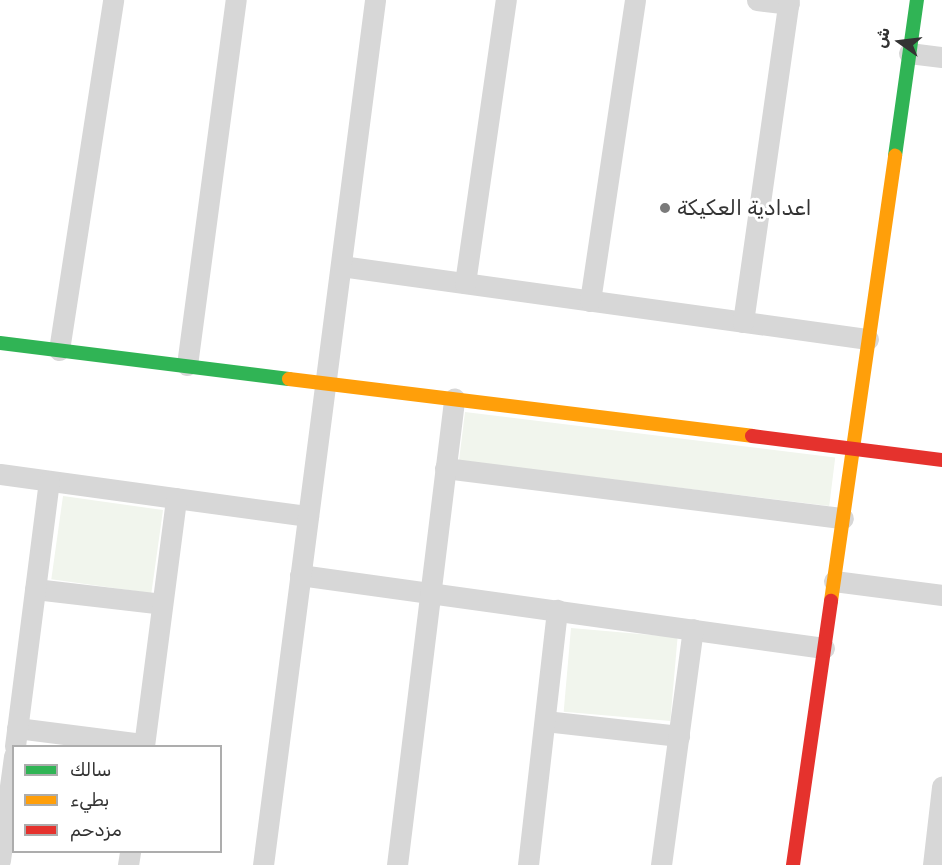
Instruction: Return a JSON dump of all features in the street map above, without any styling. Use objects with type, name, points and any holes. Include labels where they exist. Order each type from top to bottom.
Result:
[{"type":"street","points":[[59,350],[113,0]]},
{"type":"street","points":[[187,366],[236,0]]},
{"type":"street","points":[[263,865],[375,0]]},
{"type":"street","points":[[465,284],[506,0]]},
{"type":"street","points":[[590,301],[635,0]]},
{"type":"street","points":[[743,322],[789,2],[758,0]]},
{"type":"street","points":[[793,865],[917,0]]},
{"type":"street","points":[[909,53],[942,57]]},
{"type":"street","points":[[341,266],[868,339]]},
{"type":"street","points":[[0,343],[942,460]]},
{"type":"street","points":[[398,865],[454,398]]},
{"type":"street","points":[[445,468],[843,518]]},
{"type":"street","points":[[0,474],[308,516]]},
{"type":"street","points":[[49,481],[16,737],[130,745]]},
{"type":"street","points":[[144,745],[176,498]]},
{"type":"street","points":[[300,575],[824,648]]},
{"type":"street","points":[[834,581],[942,595]]},
{"type":"street","points":[[35,589],[162,604]]},
{"type":"street","points":[[528,865],[557,610]]},
{"type":"street","points":[[661,865],[693,629]]},
{"type":"street","points":[[544,721],[679,736]]},
{"type":"street","points":[[0,860],[12,771]]},
{"type":"street","points":[[933,865],[942,787]]},
{"type":"shaded area","points":[[465,412],[835,457],[829,506],[459,461]]},
{"type":"shaded area","points":[[63,496],[163,510],[151,593],[51,579]]},
{"type":"shaded area","points":[[571,628],[678,637],[670,721],[564,712]]},
{"type":"traffic: fast","points":[[895,156],[917,0]]},
{"type":"traffic: fast","points":[[0,343],[289,379]]},
{"type":"traffic: slow","points":[[831,601],[895,156]]},
{"type":"traffic: slow","points":[[289,379],[752,436]]},
{"type":"traffic: jam","points":[[752,436],[942,460]]},
{"type":"traffic: jam","points":[[793,865],[831,601]]},
{"type":"place","name":"اعدادية العكيكة","points":[[665,208]]}]
